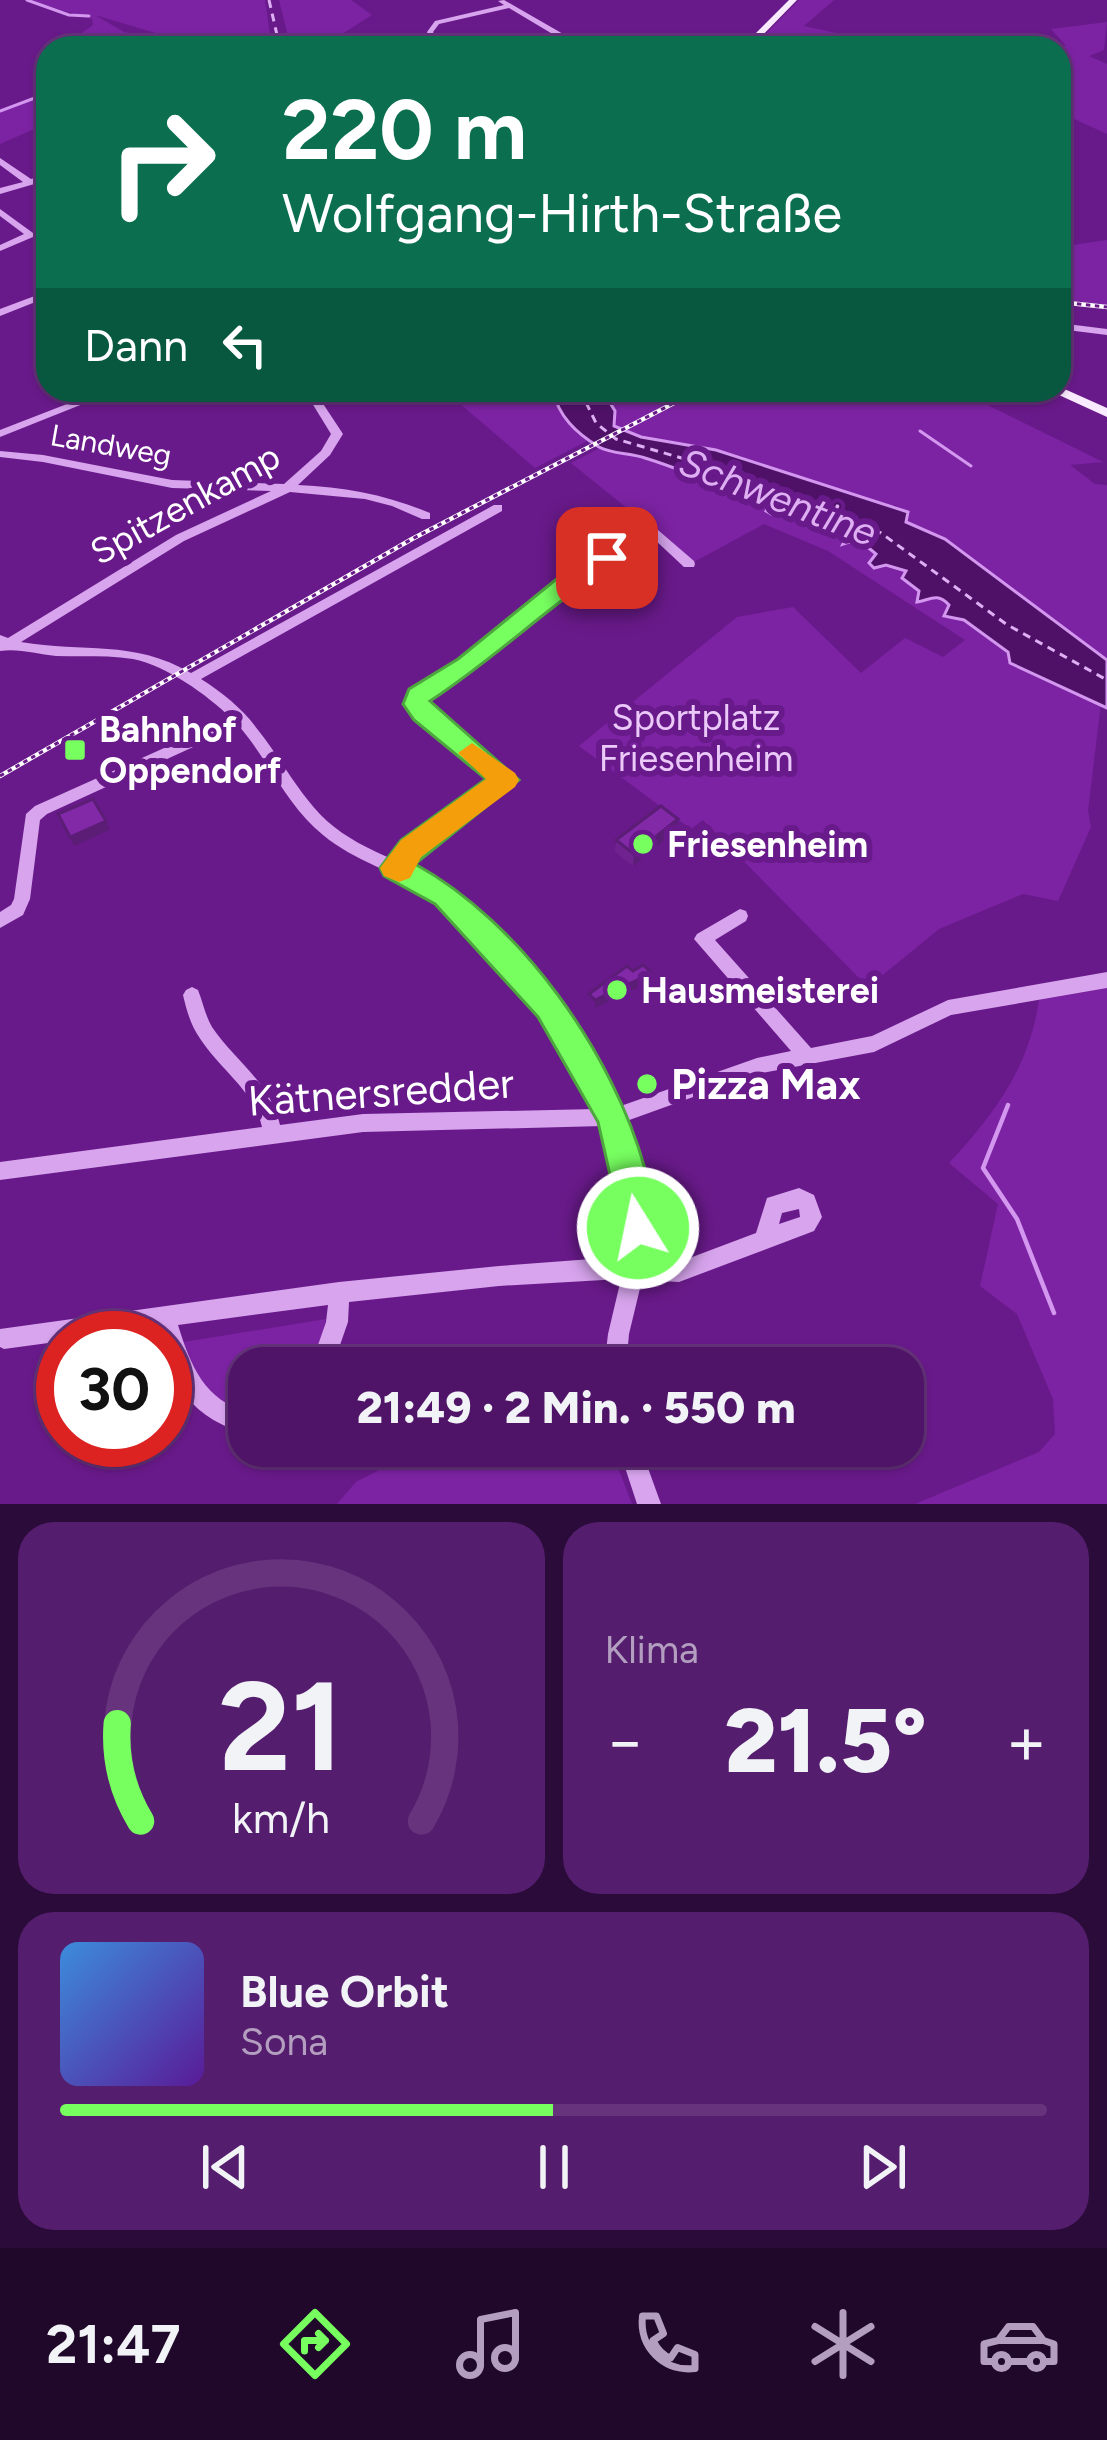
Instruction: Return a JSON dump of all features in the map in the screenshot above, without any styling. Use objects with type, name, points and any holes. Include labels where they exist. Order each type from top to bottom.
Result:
[{"type":"main road","points":[[758,36],[794,0]]},
{"type":"main road","points":[[1071,397],[1107,413]]},
{"type":"street","points":[[498,0],[561,36]]},
{"type":"street","points":[[432,36],[433,25],[510,6]]},
{"type":"street","points":[[0,161],[29,182]]},
{"type":"street","points":[[0,191],[36,180]]},
{"type":"street","points":[[0,212],[30,235],[0,248]]},
{"type":"street","points":[[0,313],[36,299]]},
{"type":"street","points":[[1071,328],[1107,332]]},
{"type":"street","points":[[0,434],[82,402]]},
{"type":"street","name":"Spitzenkamp","points":[[3,644],[180,538],[286,489],[326,452],[337,434],[317,402]]},
{"type":"street","name":"Landweg","points":[[0,454],[170,484],[381,499],[426,516]]},
{"type":"street","points":[[189,680],[498,508]]},
{"type":"street","points":[[394,868],[411,848],[506,780],[423,714],[416,704],[418,696],[476,659],[598,561],[626,553],[654,533],[689,564]]},
{"type":"street","points":[[3,644],[53,653],[144,657],[189,680],[239,717],[319,823],[362,855],[445,896],[520,971],[550,1007],[614,1117],[634,1192],[638,1228],[634,1270],[616,1347]]},
{"type":"street","points":[[0,921],[17,910],[22,899],[32,818],[41,810],[239,717]]},
{"type":"street","points":[[740,916],[703,939],[808,1057]]},
{"type":"street","name":"Kätnersredder","points":[[0,1172],[273,1134],[410,1121],[614,1117],[757,1066],[874,1045],[948,1008],[1107,980]]},
{"type":"street","points":[[192,994],[197,1016],[264,1106],[273,1134]]},
{"type":"street","points":[[192,1314],[339,1292],[604,1268],[679,1272],[764,1241]]},
{"type":"street","points":[[328,1347],[337,1322],[339,1292]]},
{"type":"street","points":[[4,1338],[36,1334]]},
{"type":"street","points":[[192,1379],[208,1407],[228,1419]]},
{"type":"street","points":[[637,1467],[650,1504]]},
{"type":"green space","points":[[27,0],[265,0],[270,36],[166,36],[95,15],[124,32],[150,36],[78,36],[93,25],[92,19]]},
{"type":"green space","points":[[279,0],[351,0],[372,15],[342,36],[288,36]]},
{"type":"green space","points":[[799,0],[834,0],[804,26],[850,36],[764,36]]},
{"type":"green space","points":[[1107,22],[1104,50],[1089,56],[1107,64],[1107,134],[1071,118],[1071,36],[1057,36],[1051,29]]},
{"type":"green space","points":[[36,97],[36,128],[0,144],[0,109]]},
{"type":"green space","points":[[1107,240],[1107,305],[1071,300],[1071,245]]},
{"type":"green space","points":[[458,402],[557,402],[566,419],[591,439],[535,468]]},
{"type":"green space","points":[[609,402],[981,402],[1103,462],[1070,465],[1095,484],[1107,485],[1107,660],[945,539],[906,522],[908,513],[895,505],[880,507],[716,450],[642,437],[614,426],[615,411]]},
{"type":"green space","name":"Sportplatz Friesenheim","points":[[600,448],[640,456],[858,539],[886,565],[906,571],[920,592],[920,603],[930,596],[949,605],[944,615],[964,620],[1008,652],[1010,663],[1101,703],[1088,811],[1091,827],[1058,901],[1023,894],[939,929],[868,987],[703,820],[691,829],[579,746],[737,617],[793,607],[861,673],[905,638],[943,657],[965,640],[828,551],[764,524],[694,562],[571,463]]},
{"type":"green space","points":[[1107,988],[1107,1504],[915,1504],[1039,1452],[1055,1434],[1053,1399],[1017,1314],[980,1286],[998,1204],[949,1163],[1007,1089],[1027,1047],[1039,1000]]},
{"type":"green space","points":[[326,1319],[319,1347],[228,1347],[228,1406],[197,1377],[192,1368],[192,1341]]},
{"type":"green space","points":[[385,1467],[618,1467],[632,1504],[337,1504],[356,1482]]},
{"type":"water","name":"Schwentine","points":[[557,402],[609,402],[615,411],[614,426],[641,437],[716,450],[908,512],[906,522],[945,539],[1107,660],[1107,708],[1010,663],[1008,652],[964,620],[944,616],[949,605],[941,599],[917,602],[919,591],[902,578],[906,571],[886,565],[874,568],[869,563],[876,554],[858,539],[843,544],[848,535],[779,507],[771,514],[766,511],[769,506],[692,474],[599,447],[569,423]]},
{"type":"building","points":[[93,799],[106,821],[70,837],[58,814]]},
{"type":"building","points":[[661,806],[678,819],[634,854],[616,840]]},
{"type":"building","points":[[643,965],[652,973],[595,1000],[589,994],[627,966],[633,971]]},
{"type":"waterway","points":[[27,0],[69,15],[89,16]]},
{"type":"waterway","points":[[0,111],[36,98]]},
{"type":"waterway","points":[[920,431],[971,466]]},
{"type":"waterway","points":[[1008,1105],[983,1168],[1017,1219],[1054,1313]]},
{"type":"ferry route","points":[[269,0],[277,36]]},
{"type":"ferry route","points":[[586,402],[596,423],[616,439],[733,473],[881,533],[1006,624],[1107,680]]},
{"type":"railway","points":[[1071,303],[1107,307]]},
{"type":"railway","points":[[0,776],[412,539],[676,402]]},
{"type":"slow traffic","points":[[399,870],[394,868],[411,848],[506,780],[472,753]]},
{"type":"place","name":"Bahnhof Oppendorf","points":[[75,750]]},
{"type":"place","name":"Friesenheim","points":[[643,844]]},
{"type":"place","name":"Hausmeisterei","points":[[617,990]]},
{"type":"place","name":"Pizza Max","points":[[647,1084]]},
{"type":"route","points":[[607,558],[568,582],[467,665],[418,696],[416,704],[423,714],[506,780],[411,848],[394,868],[445,896],[550,1007],[614,1117],[634,1192],[638,1228]]}]
